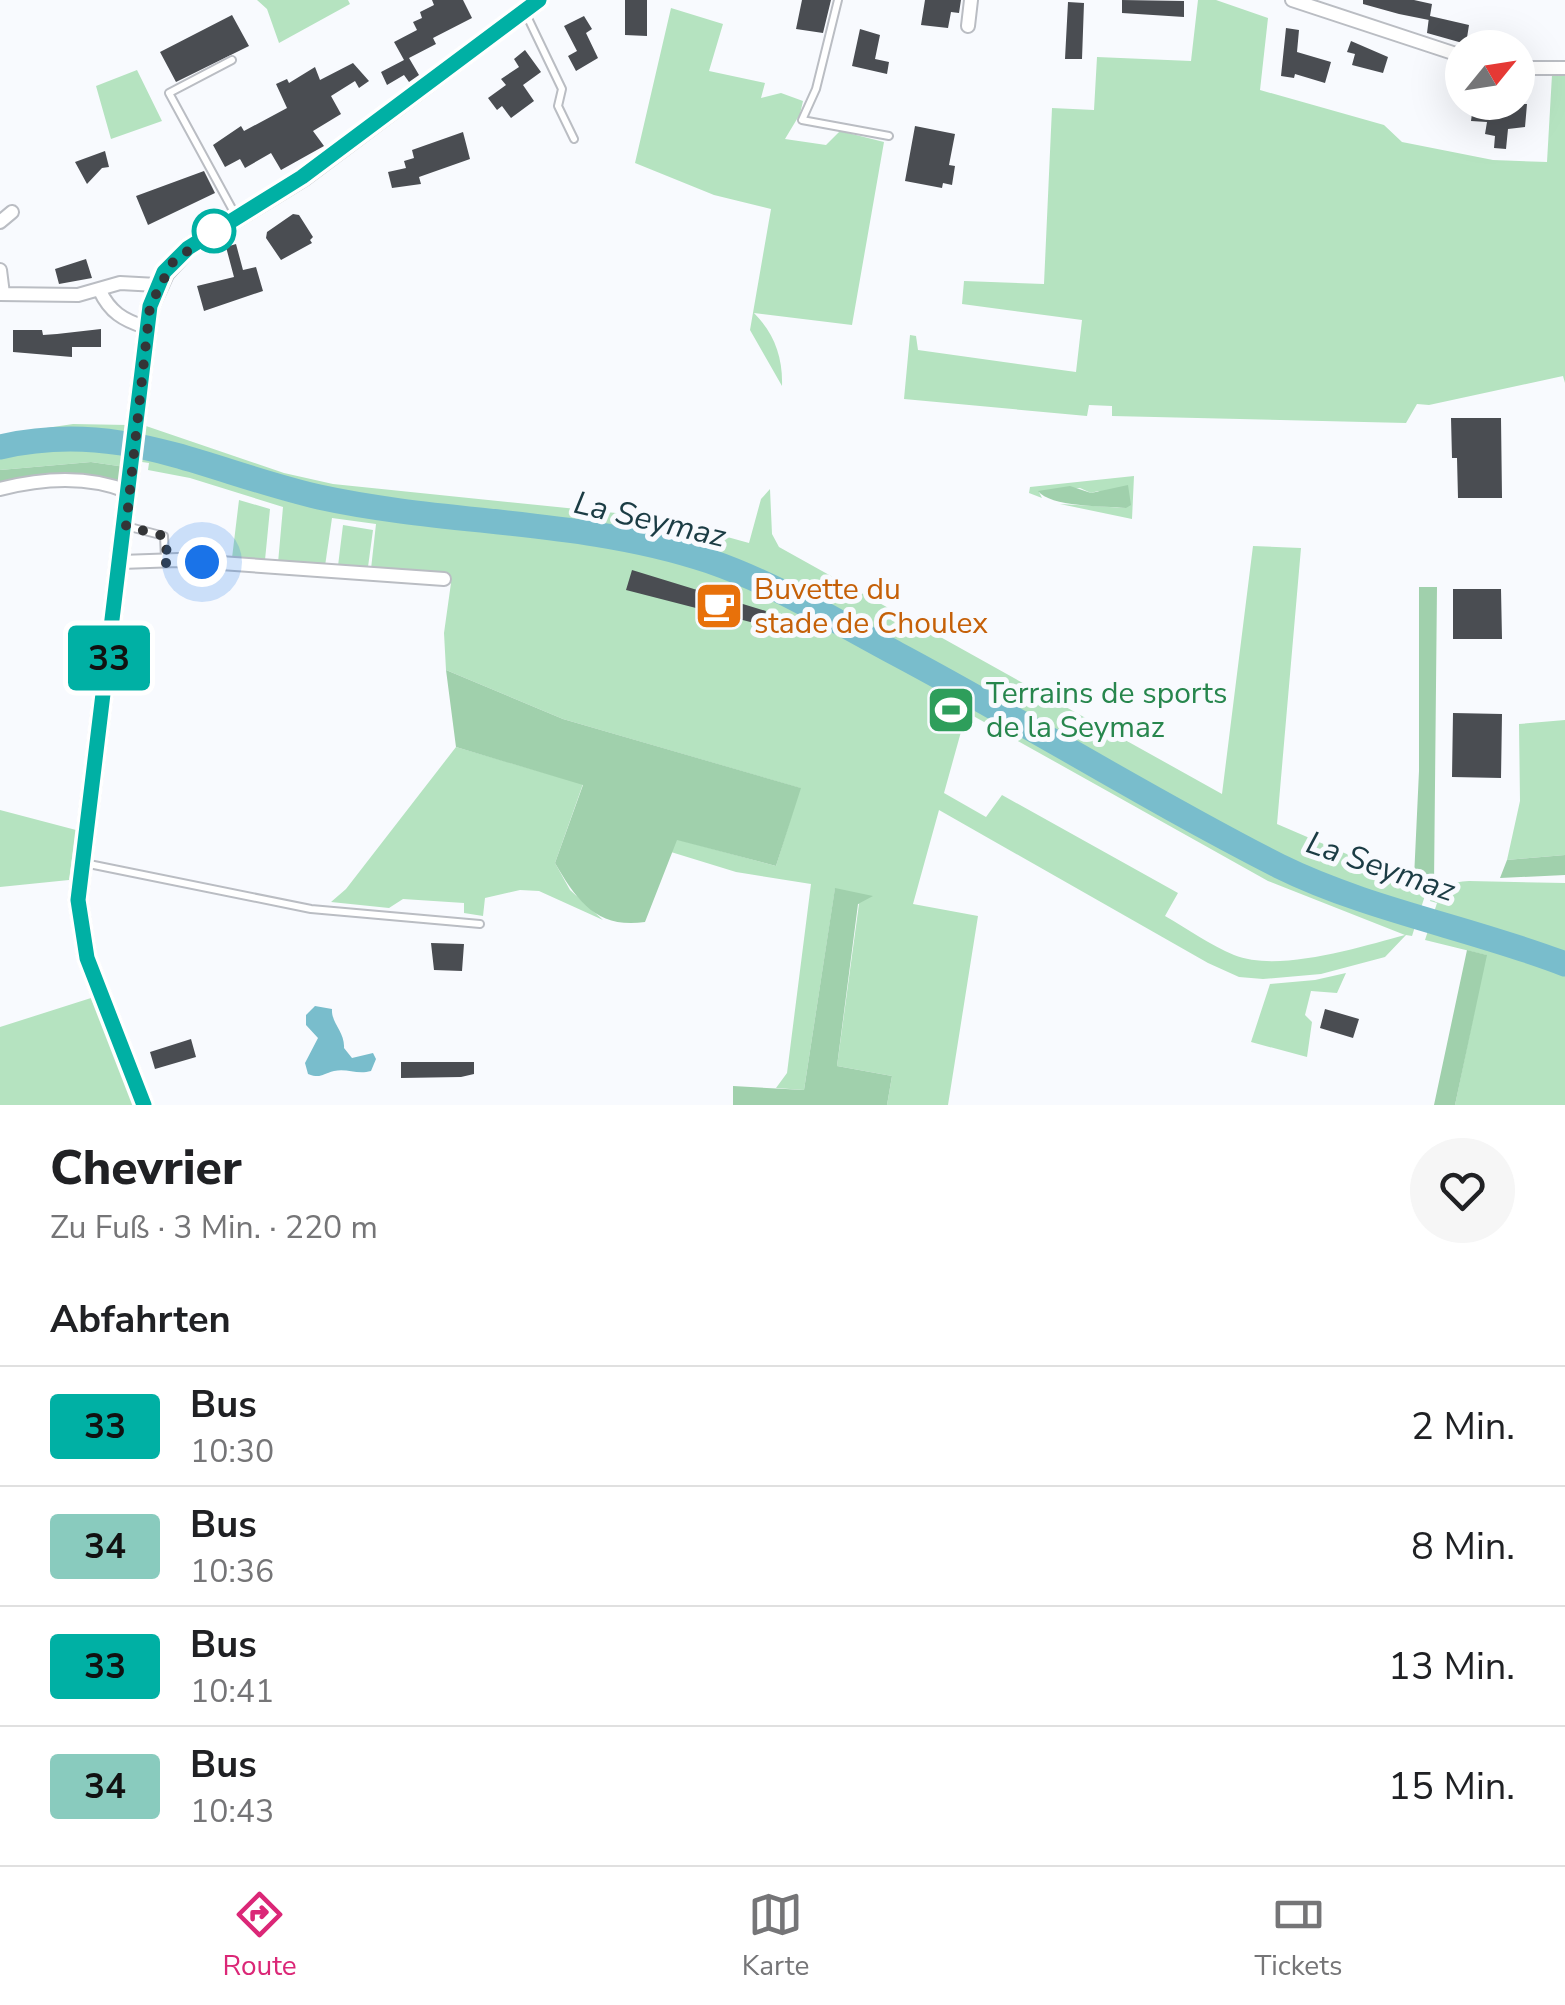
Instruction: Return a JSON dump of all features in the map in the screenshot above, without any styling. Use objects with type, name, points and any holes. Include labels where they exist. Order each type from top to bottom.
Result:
[{"type":"street","points":[[968,26],[971,0]]},
{"type":"street","points":[[1292,0],[1445,50]]},
{"type":"street","points":[[144,1105],[82,938],[78,900],[130,492],[144,326],[157,286],[181,254],[302,177],[532,6]]},
{"type":"street","points":[[1535,68],[1565,68]]},
{"type":"street","points":[[0,222],[12,212]]},
{"type":"street","points":[[0,270],[2,294],[100,291],[120,283],[157,286]]},
{"type":"street","points":[[100,291],[106,304],[123,320],[144,326]]},
{"type":"street","points":[[0,489],[52,480],[84,480],[130,492]]},
{"type":"street","points":[[121,562],[178,560],[444,579]]},
{"type":"lane","points":[[838,0],[816,88],[802,120],[889,136]]},
{"type":"lane","points":[[532,6],[562,89],[558,106],[574,139]]},
{"type":"lane","points":[[232,60],[169,94],[236,217]]},
{"type":"lane","points":[[126,526],[164,536],[167,548],[162,563]]},
{"type":"lane","points":[[82,863],[311,909],[480,924]]},
{"type":"green space","points":[[257,0],[348,0],[350,4],[279,43],[267,9]]},
{"type":"green space","points":[[1198,0],[1216,0],[1268,18],[1260,90],[1384,125],[1402,142],[1493,160],[1547,162],[1552,75],[1565,75],[1565,383],[1563,376],[1429,405],[1417,404],[1406,423],[1112,416],[1112,406],[1089,405],[1087,416],[904,399],[910,335],[916,336],[918,350],[1076,372],[1082,320],[962,304],[964,281],[1044,284],[1052,108],[1094,110],[1097,57],[1191,61]]},
{"type":"green space","points":[[671,8],[723,24],[709,71],[765,83],[761,98],[781,93],[803,101],[785,139],[826,145],[840,131],[884,142],[852,325],[754,313],[776,346],[782,386],[750,330],[771,209],[714,195],[635,163]]},
{"type":"green space","points":[[137,70],[162,121],[111,139],[96,86]]},
{"type":"green space","points":[[73,424],[128,425],[125,467],[91,462],[0,470],[0,435]]},
{"type":"green space","points":[[146,426],[284,473],[333,484],[655,517],[749,543],[761,499],[770,489],[772,534],[779,547],[1222,794],[1253,546],[1301,548],[1277,824],[1370,864],[1429,883],[1412,936],[1406,935],[1385,957],[1321,974],[1239,977],[939,810],[913,904],[978,916],[948,1105],[887,1105],[892,1076],[837,1066],[859,904],[835,889],[804,1090],[776,1088],[787,1073],[811,884],[736,872],[671,852],[676,839],[776,866],[800,788],[563,719],[446,670],[444,633],[451,583],[370,578],[376,524],[332,518],[325,566],[278,563],[283,507],[190,478],[148,470],[149,463],[142,462]],"holes":[[[959,708],[1268,881],[1405,935],[1296,960],[1252,960],[1225,951],[1165,916],[1178,893],[1002,795],[986,817],[944,793],[964,721],[957,718]]]},
{"type":"green space","points":[[91,462],[132,468],[129,492],[84,480],[0,489],[0,470]]},
{"type":"green space","points":[[1134,476],[1132,519],[1060,504],[1126,508],[1098,491],[1091,493],[1080,488],[1039,492],[1042,498],[1029,493],[1030,487]]},
{"type":"green space","points":[[1128,485],[1131,505],[1126,508],[1065,503],[1038,491],[1070,486],[1091,493]]},
{"type":"green space","points":[[239,500],[270,509],[265,560],[232,558]]},
{"type":"green space","points":[[343,525],[373,530],[368,567],[338,566]]},
{"type":"green space","points":[[1419,587],[1437,587],[1434,884],[1414,878],[1419,771]]},
{"type":"green space","points":[[446,670],[563,719],[801,788],[776,866],[677,840],[645,922],[628,923],[601,916],[580,900],[555,863],[583,785],[456,747]]},
{"type":"green space","points":[[1565,720],[1565,855],[1507,860],[1520,801],[1519,724]]},
{"type":"green space","points":[[456,747],[583,784],[555,863],[570,890],[603,920],[539,891],[520,890],[485,898],[483,916],[464,913],[464,903],[403,899],[389,908],[331,902],[346,889]]},
{"type":"green space","points":[[0,810],[76,830],[69,880],[0,887]]},
{"type":"green space","points":[[1565,855],[1565,875],[1500,878],[1507,860]]},
{"type":"green space","points":[[1469,881],[1565,883],[1565,1105],[1455,1105],[1486,955],[1425,940],[1437,903],[1430,901],[1446,886]]},
{"type":"green space","points":[[835,888],[873,896],[858,904],[837,1066],[892,1076],[887,1105],[733,1105],[733,1086],[804,1090]]},
{"type":"green space","points":[[1467,950],[1487,955],[1455,1105],[1434,1105]]},
{"type":"green space","points":[[1346,973],[1337,993],[1311,991],[1305,1015],[1312,1022],[1307,1057],[1251,1042],[1270,984]]},
{"type":"green space","points":[[91,998],[136,1105],[0,1105],[0,1027]]},
{"type":"water","points":[[315,1006],[332,1009],[344,1048],[352,1058],[373,1053],[376,1059],[371,1071],[308,1074],[305,1063],[318,1038],[306,1025],[306,1015]]},
{"type":"building","points":[[432,0],[463,0],[472,18],[433,38],[436,44],[409,58],[419,75],[409,82],[404,75],[387,85],[381,72],[404,60],[394,42],[417,30],[413,22],[422,18],[420,12],[434,5]]},
{"type":"building","points":[[625,0],[647,0],[647,36],[625,35]]},
{"type":"building","points":[[802,0],[831,0],[823,33],[796,29]]},
{"type":"building","points":[[925,0],[961,0],[959,13],[951,12],[948,28],[921,25]]},
{"type":"building","points":[[1122,0],[1184,1],[1184,17],[1122,13]]},
{"type":"building","points":[[1363,0],[1414,0],[1432,4],[1430,16],[1469,25],[1468,30],[1445,30],[1445,38],[1427,33],[1429,20],[1363,4]]},
{"type":"building","points":[[1068,2],[1084,3],[1082,59],[1065,59]]},
{"type":"building","points":[[232,15],[249,46],[176,82],[160,52]]},
{"type":"building","points":[[584,16],[592,29],[586,33],[598,58],[576,71],[568,56],[577,51],[564,26]]},
{"type":"building","points":[[1286,28],[1299,30],[1297,52],[1331,62],[1325,83],[1295,74],[1294,78],[1281,76]]},
{"type":"building","points":[[860,29],[880,35],[875,59],[889,62],[887,74],[852,66]]},
{"type":"building","points":[[1351,41],[1388,57],[1383,73],[1352,65],[1355,54],[1347,52]]},
{"type":"building","points":[[525,50],[541,72],[523,85],[534,101],[511,118],[502,106],[497,110],[488,98],[506,85],[501,79],[519,67],[514,59]]},
{"type":"building","points":[[353,63],[369,81],[359,88],[355,81],[331,96],[341,114],[313,131],[324,146],[281,170],[271,153],[245,168],[240,159],[225,167],[213,145],[241,126],[244,131],[287,108],[276,84],[287,79],[289,83],[315,67],[320,80]]},
{"type":"building","points":[[1526,120],[1525,127],[1508,129],[1506,149],[1494,148],[1495,136],[1485,134],[1487,122],[1471,121]]},
{"type":"building","points":[[915,126],[955,134],[949,165],[955,166],[952,185],[943,183],[942,188],[905,181]]},
{"type":"building","points":[[463,132],[470,159],[419,177],[421,184],[392,188],[388,172],[406,168],[404,161],[414,158],[412,150]]},
{"type":"building","points":[[105,151],[109,167],[102,168],[87,184],[75,162]]},
{"type":"building","points":[[204,171],[215,193],[148,225],[136,196]]},
{"type":"building","points":[[293,214],[299,215],[313,237],[312,243],[281,260],[266,238],[267,232]]},
{"type":"building","points":[[236,244],[243,270],[256,267],[263,291],[204,311],[197,286],[234,277],[226,247]]},
{"type":"building","points":[[86,259],[92,278],[59,284],[55,269]]},
{"type":"building","points":[[101,329],[101,347],[72,347],[72,357],[13,352],[13,330],[42,330],[43,335]]},
{"type":"building","points":[[1451,418],[1501,418],[1502,498],[1458,498]]},
{"type":"building","points":[[632,570],[766,611],[765,615],[776,618],[774,628],[626,590]]},
{"type":"building","points":[[1453,589],[1501,589],[1502,639],[1453,639]]},
{"type":"building","points":[[1453,713],[1502,714],[1501,778],[1452,777]]},
{"type":"building","points":[[431,943],[464,944],[462,971],[434,970]]},
{"type":"building","points":[[1325,1009],[1359,1019],[1353,1038],[1320,1028]]},
{"type":"building","points":[[191,1039],[196,1057],[155,1069],[150,1052]]},
{"type":"building","points":[[401,1062],[474,1062],[474,1074],[401,1078]]},
{"type":"waterway","name":"La Seymaz","points":[[0,447],[85,439],[125,444],[319,497],[613,537],[709,561],[805,604],[1279,866],[1348,895],[1565,964]]},
{"type":"bus line","name":"33","points":[[144,1105],[87,958],[78,900],[130,492],[144,326],[157,286],[164,272],[188,248],[302,177],[539,0]]},
{"type":"place","name":"Buvette du stade de Choulex","points":[[719,606]]},
{"type":"place","name":"Terrains de sports de la Seymaz","points":[[951,710]]},
{"type":"route","points":[[202,562],[162,563],[167,548],[164,536],[126,526],[144,326],[164,272],[188,248],[214,231]]}]
